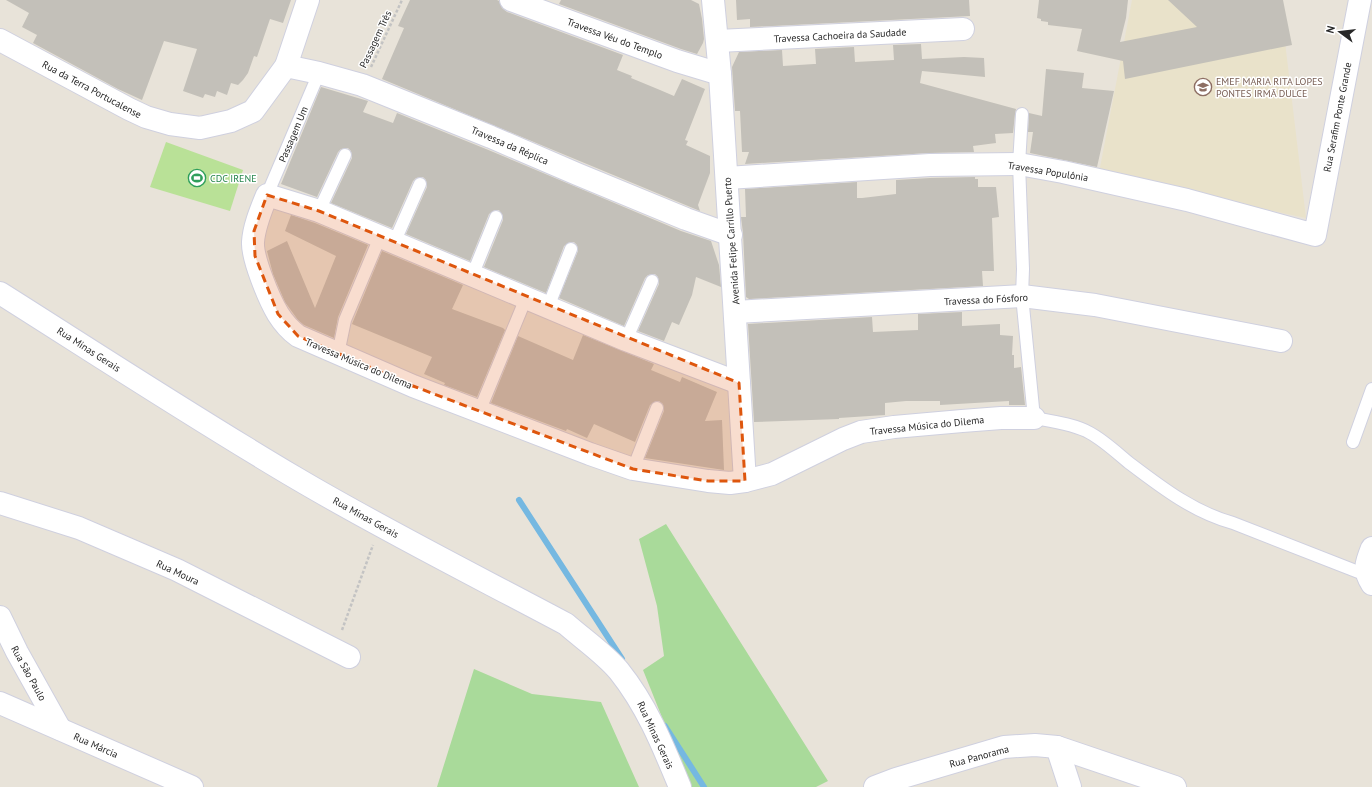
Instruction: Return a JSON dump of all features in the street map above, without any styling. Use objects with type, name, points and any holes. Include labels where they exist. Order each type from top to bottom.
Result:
[{"type":"street","name":"Rua da Terra Portucalense","points":[[0,40],[129,110],[170,124],[200,128],[231,121],[253,111],[286,66],[308,0]]},
{"type":"street","name":"Travessa Véu do Templo","points":[[511,0],[677,61],[720,74]]},
{"type":"street","name":"Avenida Felipe Carrillo Puerto","points":[[713,0],[718,41],[731,235],[745,481]]},
{"type":"street","name":"Rua Serafim Ponte Grande","points":[[1315,235],[1360,0]]},
{"type":"street","name":"Travessa Cachoeira da Saudade","points":[[718,41],[963,29]]},
{"type":"street","name":"Travessa da Réplica","points":[[286,66],[319,73],[362,85],[491,137],[679,216],[731,235]]},
{"type":"street","name":"Travessa Populônia","points":[[727,178],[930,165],[1019,164],[1063,172],[1188,200],[1315,235]]},
{"type":"street","points":[[266,195],[319,211],[626,340],[739,383]]},
{"type":"street","name":"Travessa Música do Dilema","points":[[266,195],[254,231],[253,243],[255,256],[263,281],[278,314],[288,328],[298,336],[413,386],[633,469],[708,482],[730,483],[772,474],[843,439],[861,432],[894,427],[1001,418],[1034,418]]},
{"type":"street","name":"Rua Minas Gerais","points":[[0,292],[150,388],[290,474],[380,526],[566,624],[593,646],[618,670],[640,699],[659,736],[680,787]]},
{"type":"street","name":"Travessa do Fósforo","points":[[735,312],[1022,296],[1103,307],[1281,341]]},
{"type":"street","name":"Rua Moura","points":[[0,503],[79,528],[177,570],[342,654]]},
{"type":"street","points":[[1369,580],[1366,565],[1372,548]]},
{"type":"street","name":"Rua São Paulo","points":[[0,617],[17,652],[60,729]]},
{"type":"street","name":"Rua Márcia","points":[[0,703],[192,787]]},
{"type":"street","name":"Rua Panorama","points":[[875,787],[896,779],[1004,747],[1035,745],[1057,747],[1176,787]]},
{"type":"street","points":[[1057,747],[1070,787]]},
{"type":"lane","name":"Passagem Um","points":[[266,195],[319,73]]},
{"type":"lane","points":[[1022,114],[1019,164],[1022,296],[1034,418],[1072,426],[1089,432],[1156,483],[1196,510],[1369,580]]},
{"type":"lane","points":[[319,211],[345,155]]},
{"type":"lane","points":[[338,354],[345,320],[387,240],[420,184]]},
{"type":"lane","points":[[472,276],[496,217]]},
{"type":"lane","points":[[548,307],[571,249]]},
{"type":"lane","points":[[626,340],[652,281]]},
{"type":"lane","points":[[480,412],[526,298]]},
{"type":"lane","points":[[1353,442],[1372,391]]},
{"type":"lane","points":[[633,469],[656,408]]},
{"type":"path","name":"Passagem Três","points":[[362,85],[402,0]]},
{"type":"path","points":[[342,654],[380,526]]},
{"type":"highlighted area","points":[[267,195],[319,211],[739,383],[745,481],[708,481],[633,469],[413,386],[298,336],[278,314],[255,256],[254,231]]},
{"type":"shaded area","name":"EMEF MARIA RITA LOPES PONTES IRMÃ DULCE","points":[[1132,0],[1280,0],[1306,218],[1099,173]]},
{"type":"green space","name":"CDC IRENE","points":[[166,142],[243,170],[230,211],[150,187]]},
{"type":"green space","points":[[666,524],[828,781],[816,787],[690,787],[643,670],[664,656],[657,606],[639,539]]},
{"type":"green space","points":[[474,669],[532,694],[601,702],[639,787],[437,787]]},
{"type":"building","points":[[6,0],[291,0],[283,23],[270,19],[257,57],[254,56],[248,73],[238,85],[231,83],[227,95],[217,91],[215,97],[205,94],[203,98],[183,91],[197,49],[164,41],[142,100],[118,89],[33,43],[37,35],[22,27],[29,13]]},
{"type":"building","points":[[410,0],[497,0],[502,8],[507,12],[623,55],[617,70],[632,76],[631,78],[674,96],[682,79],[705,89],[685,140],[688,141],[686,145],[710,156],[710,173],[698,205],[700,211],[382,79],[404,28],[398,26]]},
{"type":"building","points":[[561,0],[691,0],[699,4],[702,19],[703,43],[697,54],[559,4]]},
{"type":"building","points":[[736,0],[969,0],[970,16],[750,27],[750,19],[737,20]]},
{"type":"building","points":[[1039,0],[1128,0],[1126,18],[1120,42],[1197,27],[1168,0],[1283,0],[1292,45],[1125,79],[1123,61],[1077,51],[1082,29],[1048,25],[1048,22],[1041,21],[1041,19],[1037,18]]},
{"type":"building","points":[[921,44],[922,59],[964,57],[984,58],[985,77],[922,71],[920,83],[1016,109],[1013,133],[995,134],[996,143],[973,146],[974,152],[929,153],[745,164],[749,152],[742,152],[740,111],[735,111],[732,67],[739,52],[782,50],[783,66],[816,64],[815,49],[854,47],[855,62],[894,60],[893,45]]},
{"type":"building","points":[[1046,69],[1084,73],[1082,88],[1114,91],[1097,167],[1030,153],[1033,132],[1028,132],[1029,113],[1042,116]]},
{"type":"building","points":[[321,87],[368,101],[363,112],[393,123],[397,113],[681,231],[711,241],[719,265],[721,287],[696,277],[692,295],[679,325],[672,322],[664,341],[638,331],[659,284],[658,277],[655,274],[648,275],[645,278],[624,326],[559,298],[578,251],[577,245],[574,242],[570,242],[564,246],[546,293],[484,267],[503,220],[503,216],[499,210],[495,210],[489,214],[470,261],[406,234],[427,187],[426,180],[423,177],[416,178],[413,181],[392,228],[331,203],[352,158],[351,151],[348,148],[341,149],[338,152],[317,197],[281,184]]},
{"type":"building","points":[[975,177],[975,179],[978,179],[978,187],[996,187],[999,217],[992,218],[994,271],[982,271],[983,286],[749,299],[746,297],[741,217],[746,217],[745,189],[857,182],[857,198],[862,198],[896,194],[896,180]]},
{"type":"building","points":[[291,215],[315,223],[368,245],[338,317],[334,338],[304,325],[298,320],[285,302],[273,274],[267,251],[287,241],[315,308],[336,256],[285,231]]},
{"type":"building","points":[[382,251],[463,285],[452,309],[505,330],[477,397],[444,385],[445,383],[424,374],[432,357],[352,324]]},
{"type":"building","points":[[962,312],[962,326],[1000,324],[1000,335],[1013,336],[1012,355],[1014,355],[1014,368],[1021,367],[1025,405],[1009,405],[1009,401],[940,405],[940,401],[906,401],[885,403],[885,415],[839,419],[754,422],[748,324],[872,317],[873,332],[918,330],[918,314]]},
{"type":"building","points":[[583,335],[654,364],[651,370],[680,382],[682,377],[717,392],[705,421],[722,420],[724,470],[645,458],[664,411],[663,404],[659,401],[656,401],[650,405],[635,442],[594,424],[587,438],[567,429],[566,431],[491,403],[518,336],[573,360]]},
{"type":"waterway","points":[[519,500],[622,659]]},
{"type":"waterway","points":[[665,726],[704,787]]},
{"type":"place","name":"EMEF MARIA RITA LOPES PONTES IRMÃ DULCE","points":[[1203,87]]},
{"type":"place","name":"CDC IRENE","points":[[197,178]]}]
